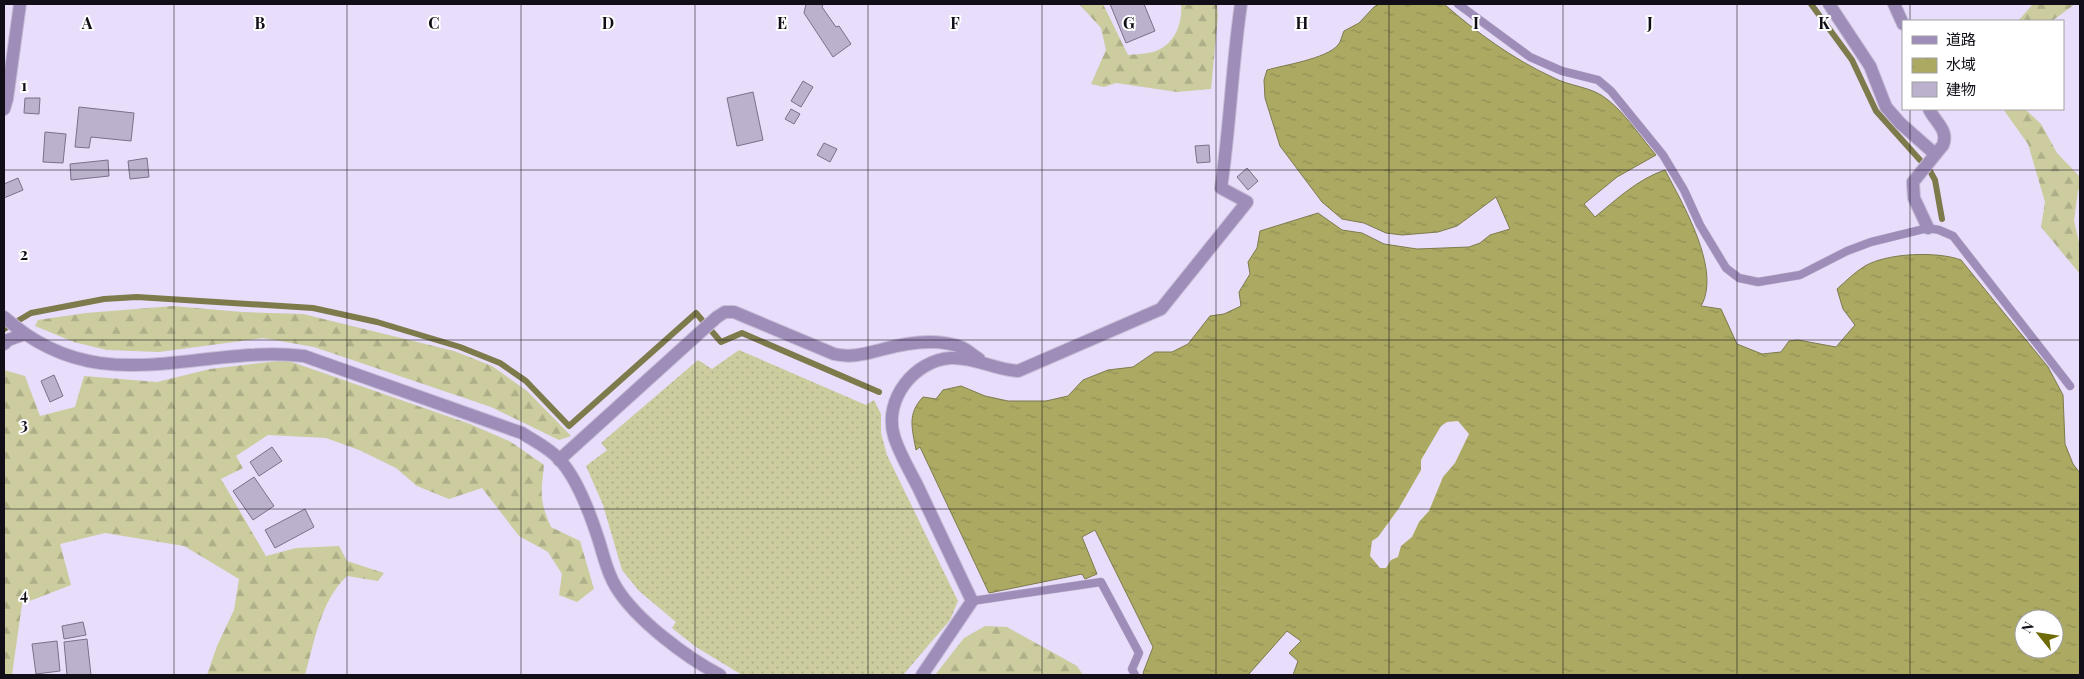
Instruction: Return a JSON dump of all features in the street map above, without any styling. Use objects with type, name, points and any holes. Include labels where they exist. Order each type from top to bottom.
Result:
[{"type":"street","points":[[4,110],[20,4]]},
{"type":"street","points":[[922,675],[934,660],[972,601],[893,435],[892,412],[894,403],[904,386],[924,365],[951,358],[1018,371],[1161,308],[1247,202],[1221,188],[1241,4]]},
{"type":"street","points":[[1829,4],[1870,66],[1886,107],[1900,123],[1935,154]]},
{"type":"street","points":[[1894,4],[1902,22]]},
{"type":"street","points":[[1928,228],[1914,198],[1913,182],[1943,146],[1946,138],[1929,110]]},
{"type":"street","points":[[560,460],[698,334],[725,312],[734,312],[834,354],[845,356],[863,355],[919,342],[942,343],[963,348],[984,363]]},
{"type":"street","points":[[4,317],[22,332],[63,353],[100,364],[131,366],[172,364],[278,353],[304,356],[522,433],[548,450],[570,472],[585,504],[616,588],[639,616],[670,642],[720,675]]},
{"type":"street","points":[[4,344],[22,332]]},
{"type":"lane","points":[[1458,4],[1530,57],[1562,71],[1598,80],[1611,91],[1663,155],[1684,190],[1700,225],[1726,268],[1740,278],[1758,282],[1800,275],[1855,248],[1928,228],[1939,230],[1953,236],[2070,386]]},
{"type":"lane","points":[[972,601],[1101,582],[1139,653],[1132,669],[1135,675]]},
{"type":"green space","points":[[1079,4],[1103,4],[1128,55],[1153,52],[1167,45],[1179,26],[1181,4],[1217,4],[1218,16],[1211,89],[1177,92],[1116,83],[1104,87],[1091,84],[1106,50],[1101,28]]},
{"type":"green space","points":[[2033,4],[2075,4],[2053,20],[2019,20]]},
{"type":"green space","points":[[2004,110],[2026,110],[2041,124],[2057,153],[2080,177],[2074,221],[2080,247],[2080,274],[2041,227],[2045,202],[2028,144]]},
{"type":"green space","points":[[173,306],[242,312],[303,314],[454,351],[492,366],[527,391],[571,436],[559,440],[491,407],[314,347],[263,338],[159,352],[107,350],[74,342],[35,326],[38,320],[86,313]]},
{"type":"green space","points":[[739,350],[866,405],[874,400],[881,414],[881,433],[887,455],[958,601],[950,620],[903,675],[742,675],[696,647],[672,628],[676,622],[639,591],[622,570],[603,505],[586,466],[607,450],[601,443],[698,360],[712,369]]},
{"type":"green space","points":[[286,360],[470,424],[511,442],[544,465],[542,497],[547,518],[551,527],[580,541],[594,589],[577,602],[559,595],[562,574],[548,552],[519,536],[482,488],[449,499],[417,486],[396,468],[359,450],[326,438],[268,435],[236,456],[243,468],[221,479],[266,556],[296,548],[339,546],[347,561],[384,573],[378,581],[347,576],[338,586],[324,610],[305,675],[207,675],[217,646],[234,610],[239,579],[184,546],[105,533],[60,544],[71,585],[22,604],[12,675],[4,675],[4,370],[25,376],[40,416],[75,407],[84,376],[157,382],[210,369]]},
{"type":"green space","points":[[985,626],[1007,627],[1077,666],[1083,675],[935,675],[964,638]]},
{"type":"water","points":[[1379,4],[1444,4],[1482,35],[1523,62],[1559,80],[1602,95],[1627,119],[1656,155],[1617,177],[1584,204],[1595,217],[1637,184],[1665,170],[1689,218],[1703,256],[1707,274],[1706,291],[1701,306],[1721,309],[1737,344],[1762,354],[1781,352],[1789,341],[1798,340],[1836,347],[1855,325],[1843,309],[1837,289],[1865,266],[1886,258],[1912,255],[1939,255],[1961,260],[2048,367],[2063,395],[2065,444],[2073,464],[2080,473],[2080,675],[1293,675],[1298,661],[1289,653],[1301,641],[1287,631],[1248,675],[1145,675],[1143,673],[1153,647],[1095,530],[1082,537],[1097,574],[1085,579],[1082,574],[989,593],[920,447],[916,450],[912,422],[915,409],[923,397],[936,399],[943,390],[961,386],[985,396],[1008,401],[1046,401],[1068,396],[1083,380],[1108,370],[1133,367],[1155,352],[1172,352],[1188,344],[1210,316],[1224,314],[1241,306],[1239,292],[1250,274],[1248,262],[1257,248],[1260,231],[1318,213],[1342,230],[1362,233],[1384,244],[1417,249],[1469,247],[1480,243],[1490,235],[1510,229],[1496,197],[1457,226],[1438,232],[1402,235],[1386,233],[1364,223],[1342,219],[1322,202],[1280,146],[1265,98],[1264,80],[1267,70],[1315,58],[1332,50],[1339,44],[1344,31],[1359,23]]},
{"type":"pier","points":[[1458,421],[1469,434],[1455,463],[1443,477],[1429,511],[1419,522],[1412,537],[1401,546],[1398,557],[1391,560],[1386,568],[1380,568],[1370,556],[1372,541],[1378,537],[1399,508],[1421,470],[1421,460],[1441,426],[1447,422]]},
{"type":"building","points":[[806,4],[823,4],[822,7],[836,27],[839,26],[851,44],[833,57],[804,13]]},
{"type":"building","points":[[1110,4],[1144,4],[1155,31],[1126,43]]},
{"type":"building","points":[[803,81],[813,87],[801,107],[791,101]]},
{"type":"building","points":[[753,92],[763,140],[737,146],[727,98]]},
{"type":"building","points":[[25,98],[40,98],[39,114],[24,113]]},
{"type":"building","points":[[79,107],[134,113],[131,141],[91,137],[89,148],[75,147]]},
{"type":"building","points":[[791,109],[800,114],[794,124],[785,119]]},
{"type":"building","points":[[45,132],[66,134],[63,163],[43,162]]},
{"type":"building","points":[[824,143],[837,149],[830,162],[817,155]]},
{"type":"building","points":[[1209,145],[1210,162],[1197,163],[1195,146]]},
{"type":"building","points":[[147,158],[149,177],[130,179],[128,161]]},
{"type":"building","points":[[108,160],[109,176],[71,180],[70,164]]},
{"type":"building","points":[[1247,168],[1258,181],[1248,190],[1237,177]]},
{"type":"building","points":[[18,178],[23,190],[4,198],[4,184]]},
{"type":"building","points":[[54,375],[63,396],[50,402],[41,381]]},
{"type":"building","points":[[272,447],[282,461],[259,476],[250,462]]},
{"type":"building","points":[[254,477],[274,506],[253,520],[233,491]]},
{"type":"building","points":[[305,509],[314,527],[275,548],[265,530]]},
{"type":"building","points":[[83,622],[86,635],[64,639],[62,626]]},
{"type":"building","points":[[87,639],[91,675],[67,675],[64,642]]},
{"type":"building","points":[[57,641],[60,671],[36,674],[32,644]]},
{"type":"waterway","points":[[1811,4],[1852,60],[1876,111],[1920,160]]},
{"type":"waterway","points":[[1930,171],[1935,180],[1942,219]]},
{"type":"waterway","points":[[4,329],[31,313],[104,299],[137,297],[313,308],[377,322],[460,347],[500,363],[526,381],[569,426],[696,313],[721,342],[742,333],[879,392]]}]
